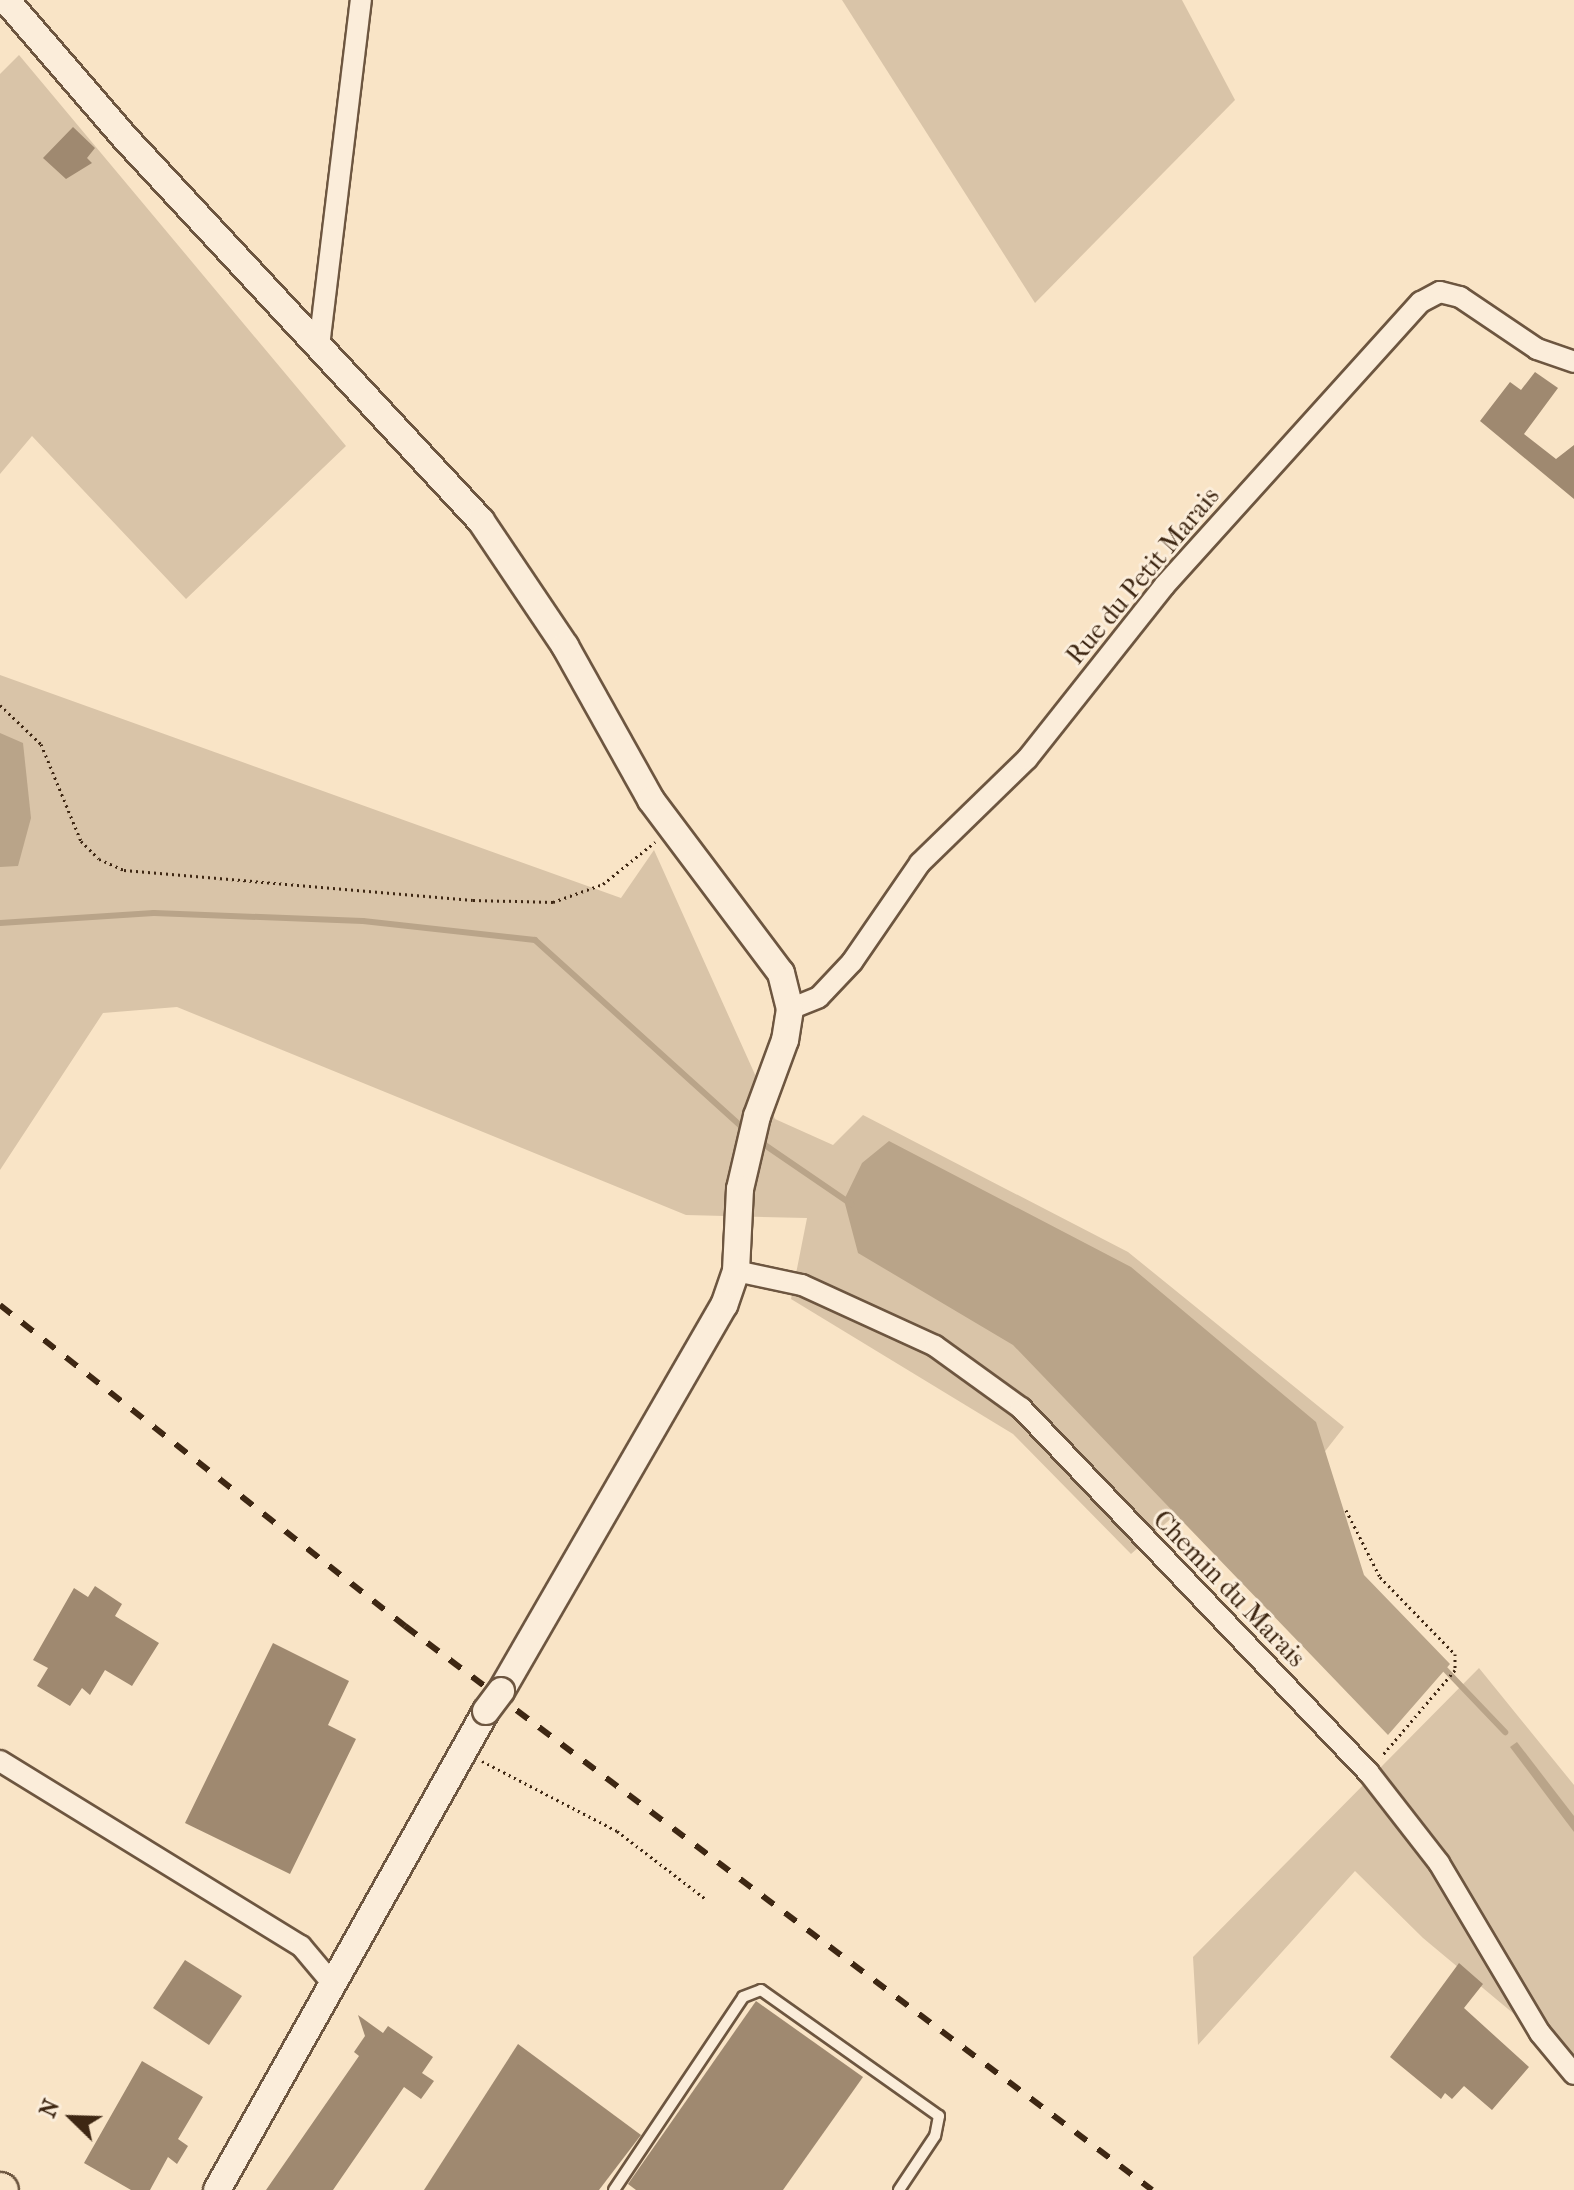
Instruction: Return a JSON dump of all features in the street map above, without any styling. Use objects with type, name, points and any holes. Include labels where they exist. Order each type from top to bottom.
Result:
[{"type":"street","points":[[6,0],[127,140],[481,521],[520,575],[671,829],[764,944],[781,973],[790,1009],[740,1189],[736,1271],[724,1305],[493,1701],[461,1750],[217,2190]]},
{"type":"street","points":[[319,346],[361,0]]},
{"type":"street","name":"Rue du Petit Marais","points":[[790,1009],[819,997],[852,962],[920,863],[1027,759],[1164,586],[1421,302],[1440,292],[1460,297],[1537,349],[1574,362]]},
{"type":"street","name":"Chemin du Marais","points":[[736,1271],[802,1285],[935,1346],[1021,1408],[1369,1773],[1439,1863],[1540,2033],[1574,2074]]},
{"type":"street","points":[[0,1761],[301,1946],[332,1983]]},
{"type":"lane","points":[[614,2190],[743,1997],[761,1990],[939,2116],[935,2136],[899,2190]]},
{"type":"path","points":[[0,705],[41,744],[81,841],[99,859],[124,870],[473,900],[553,902],[603,884],[671,829]]},
{"type":"path","points":[[1346,1510],[1380,1577],[1455,1654],[1455,1670],[1369,1773]]},
{"type":"path","points":[[461,1750],[617,1831],[707,1900]]},
{"type":"shaded area","points":[[842,0],[1182,0],[1235,100],[1035,303]]},
{"type":"shaded area","points":[[19,55],[346,446],[186,599],[32,436],[0,474],[0,74]]},
{"type":"shaded area","points":[[0,675],[621,898],[654,850],[775,1119],[833,1145],[863,1115],[1128,1252],[1344,1427],[1269,1523],[1210,1484],[1131,1554],[1013,1434],[791,1299],[807,1218],[686,1215],[177,1007],[103,1013],[0,1170]]},
{"type":"shaded area","points":[[0,733],[23,743],[31,818],[18,866],[0,867]]},
{"type":"shaded area","points":[[889,1141],[1131,1267],[1316,1422],[1364,1575],[1450,1664],[1388,1735],[1013,1345],[858,1253],[844,1200],[862,1163]]},
{"type":"shaded area","points":[[1479,1668],[1574,1785],[1574,2064],[1423,1938],[1355,1871],[1198,2045],[1193,1957]]},
{"type":"shaded area","points":[[1517,1742],[1574,1816],[1574,1832],[1510,1747]]},
{"type":"building","points":[[73,127],[95,148],[87,158],[92,163],[66,179],[43,158]]},
{"type":"building","points":[[1535,372],[1558,388],[1524,434],[1556,459],[1574,445],[1574,499],[1480,421],[1510,382],[1521,390]]},
{"type":"building","points":[[95,1586],[122,1604],[115,1616],[159,1643],[132,1686],[105,1670],[90,1695],[82,1688],[70,1706],[37,1686],[48,1668],[33,1660],[74,1588],[88,1597]]},
{"type":"building","points":[[273,1643],[349,1681],[328,1725],[356,1739],[290,1874],[185,1823]]},
{"type":"building","points":[[185,1960],[242,1996],[209,2045],[153,2008]]},
{"type":"building","points":[[1459,1963],[1483,1984],[1464,2008],[1529,2067],[1492,2110],[1464,2086],[1452,2099],[1445,2093],[1441,2099],[1390,2057]]},
{"type":"building","points":[[756,2001],[863,2077],[783,2190],[636,2190],[628,2184]]},
{"type":"building","points":[[358,2015],[383,2033],[388,2026],[433,2057],[422,2073],[434,2081],[421,2099],[404,2087],[333,2190],[266,2190],[359,2056],[354,2052],[365,2036]]},
{"type":"building","points":[[518,2044],[641,2135],[599,2190],[424,2190]]},
{"type":"building","points":[[142,2061],[203,2097],[178,2139],[188,2146],[177,2164],[168,2157],[150,2190],[131,2190],[84,2163]]},
{"type":"waterway","points":[[0,923],[154,913],[363,921],[535,940],[745,1130]]},
{"type":"waterway","points":[[762,1143],[851,1204]]},
{"type":"waterway","points":[[1441,1665],[1505,1732]]},
{"type":"railway","points":[[0,1305],[405,1626],[1152,2190]]}]
